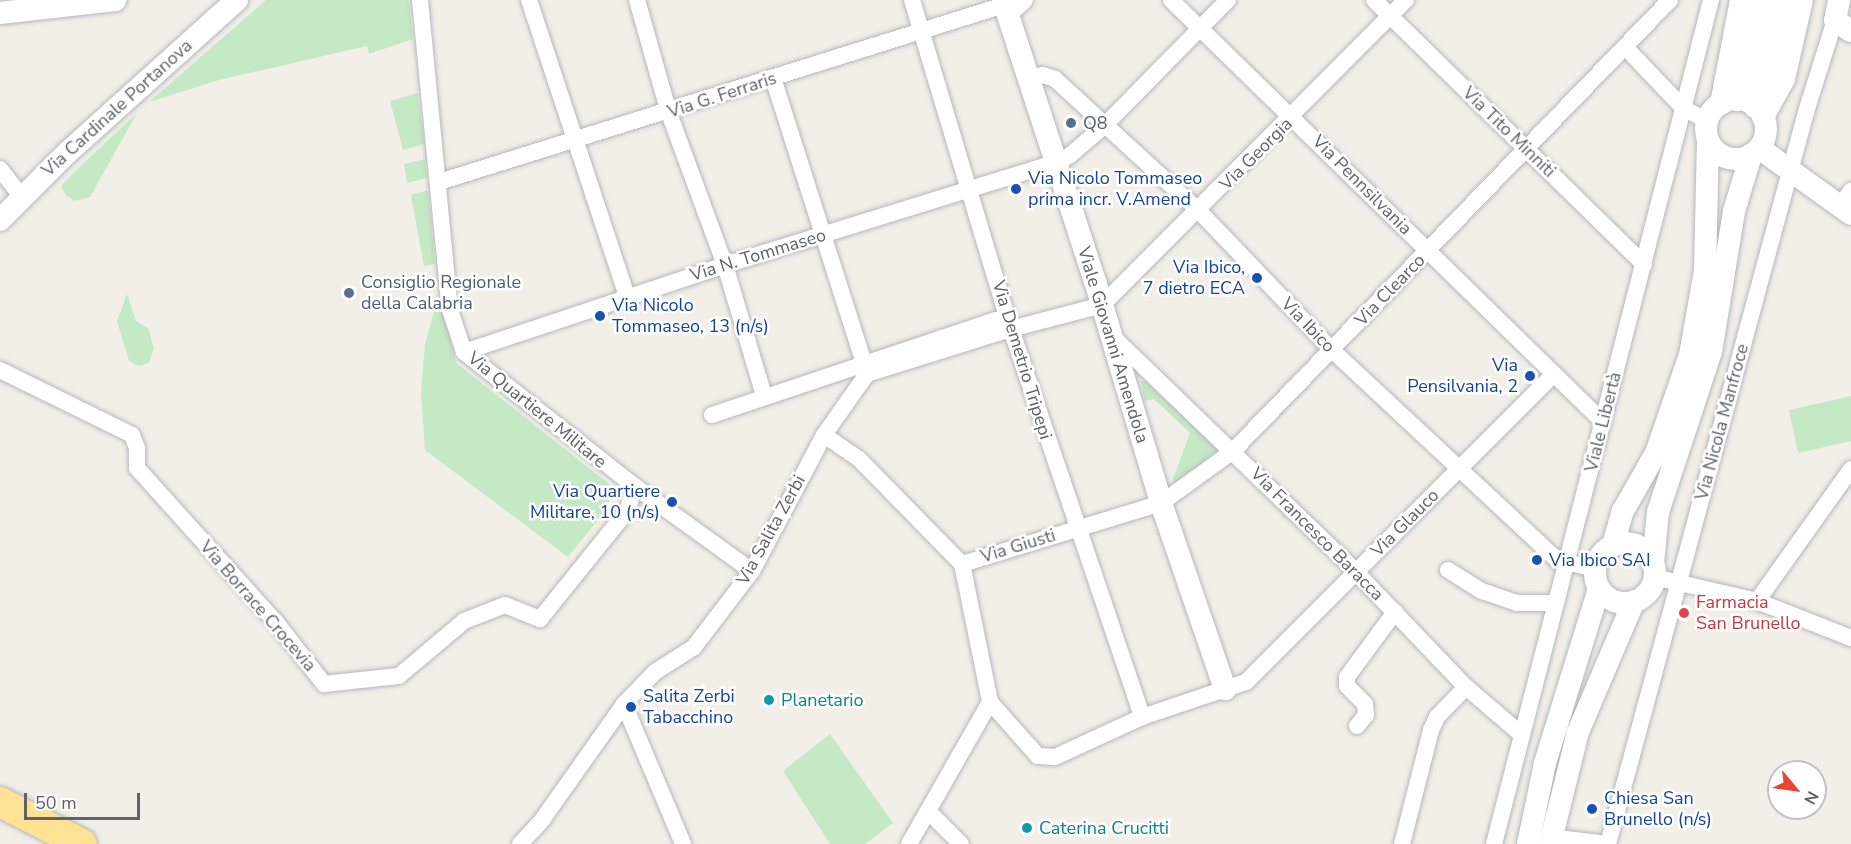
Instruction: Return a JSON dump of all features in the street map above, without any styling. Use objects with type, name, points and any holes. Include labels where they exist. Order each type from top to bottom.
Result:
[{"type":"highway","points":[[0,802],[82,844]]},
{"type":"street","points":[[0,13],[115,0]]},
{"type":"street","name":"Via Cardinale Portanova","points":[[0,220],[21,196],[237,0]]},
{"type":"street","name":"Via Quartiere Militare","points":[[420,0],[450,310],[464,352],[634,486],[752,571]]},
{"type":"street","points":[[529,0],[627,297]]},
{"type":"street","points":[[637,0],[669,113],[725,265],[764,396]]},
{"type":"street","name":"Via Demetrio Tripepi","points":[[912,0],[971,187],[1011,329],[1075,528],[1111,620],[1142,717]]},
{"type":"street","name":"Via Pennsilvania","points":[[1171,0],[1603,422]]},
{"type":"street","name":"Via N. Tommaseo","points":[[464,352],[725,265],[971,187],[1054,164],[1069,156],[1104,126],[1228,0]]},
{"type":"street","name":"Via Tito Minniti","points":[[1374,0],[1644,264]]},
{"type":"street","name":"Via Georgia","points":[[1102,305],[1293,117],[1406,0]]},
{"type":"street","name":"Via Clearco","points":[[1075,528],[1161,503],[1233,451],[1670,0]]},
{"type":"street","name":"Viale Libertà","points":[[1494,844],[1712,0]]},
{"type":"street","points":[[1741,0],[1732,115],[1726,158],[1755,152],[1791,169],[1847,204]]},
{"type":"street","points":[[1613,545],[1623,511],[1656,453],[1690,355],[1732,115],[1761,0]]},
{"type":"street","points":[[1732,115],[1782,0]]},
{"type":"street","points":[[1732,115],[1784,79],[1802,0]]},
{"type":"street","name":"Via G. Ferraris","points":[[439,182],[669,113],[922,29],[1010,5]]},
{"type":"street","name":"Viale Giovanni Amendola","points":[[1010,5],[1028,78],[1054,164],[1102,305],[1161,503],[1226,689]]},
{"type":"street","name":"Via Nicola Manfroce","points":[[1608,844],[1791,169],[1842,17]]},
{"type":"street","points":[[1550,844],[1578,732],[1634,602],[1648,592],[1654,570],[1658,512],[1711,351],[1734,211],[1755,152],[1766,133],[1732,115],[1683,108],[1625,47]]},
{"type":"street","name":"Via Ibico","points":[[1028,78],[1043,75],[1055,79],[1199,211],[1332,350],[1458,471],[1557,560],[1567,562],[1597,579]]},
{"type":"street","points":[[773,78],[864,363]]},
{"type":"street","points":[[0,169],[21,196]]},
{"type":"street","name":"Via Salita Zerbi","points":[[520,844],[542,820],[624,704],[655,672],[694,647],[752,571],[824,435],[867,374],[1011,329],[1102,305]]},
{"type":"street","points":[[712,415],[996,320],[1011,329]]},
{"type":"street","name":"Via Francesco Baracca","points":[[1110,334],[1356,572],[1466,687],[1522,735]]},
{"type":"street","name":"Via Borrace Crocevia","points":[[0,370],[132,435],[137,448],[136,468],[275,621],[324,684],[399,676],[464,621],[505,605],[540,619],[628,510],[634,486]]},
{"type":"street","name":"Via Glauco","points":[[990,702],[1038,756],[1055,757],[1142,717],[1246,682],[1553,375]]},
{"type":"street","points":[[824,435],[859,459],[962,564],[990,702],[909,844]]},
{"type":"street","points":[[1757,601],[1851,469]]},
{"type":"street","name":"Via Giusti","points":[[962,564],[1075,528]]},
{"type":"street","points":[[1528,844],[1545,763],[1597,579],[1601,554],[1613,545],[1633,544],[1648,554],[1654,570],[1678,586],[1757,601],[1851,638]]},
{"type":"street","points":[[1448,570],[1482,591],[1517,603],[1556,603]]},
{"type":"street","points":[[1597,579],[1614,601],[1634,602]]},
{"type":"street","points":[[1357,726],[1366,715],[1365,704],[1347,686],[1347,677],[1395,612]]},
{"type":"street","points":[[1402,844],[1431,730],[1437,717],[1466,687]]},
{"type":"street","points":[[624,704],[683,844]]},
{"type":"street","points":[[929,812],[961,844]]},
{"type":"street","points":[[536,844],[542,820]]},
{"type":"street","points":[[1550,844],[1566,839],[1608,844]]},
{"type":"green space","points":[[266,0],[409,0],[413,39],[369,54],[367,46],[219,80],[149,102]]},
{"type":"green space","points":[[418,93],[424,144],[403,150],[390,101]]},
{"type":"green space","points":[[137,113],[90,197],[74,201],[66,195],[61,187],[66,180]]},
{"type":"green space","points":[[425,159],[427,178],[407,183],[404,164]]},
{"type":"green space","points":[[428,190],[435,264],[424,266],[411,195]]},
{"type":"green space","points":[[127,294],[136,321],[148,328],[154,348],[149,363],[139,366],[129,361],[117,321]]},
{"type":"green space","points":[[434,312],[445,313],[456,363],[609,484],[609,506],[568,557],[425,450],[421,393],[425,344]]},
{"type":"green space","points":[[1140,381],[1145,381],[1218,450],[1176,487],[1173,479],[1190,433],[1154,399],[1145,401]]},
{"type":"green space","points":[[1851,396],[1851,441],[1798,453],[1789,410]]},
{"type":"green space","points":[[830,734],[893,823],[865,844],[830,844],[783,771]]},
{"type":"place","name":"Q8","points":[[1071,123]]},
{"type":"place","name":"Via Nicolo Tommaseo prima incr. V.Amend","points":[[1016,189]]},
{"type":"place","name":"Via Ibico, 7 dietro ECA","points":[[1257,278]]},
{"type":"place","name":"Consiglio Regionale della Calabria","points":[[349,293]]},
{"type":"place","name":"Via Nicolo Tommaseo, 13 (n/s)","points":[[600,316]]},
{"type":"place","name":"Via Pensilvania, 2","points":[[1530,376]]},
{"type":"place","name":"Via Quartiere Militare, 10 (n/s)","points":[[672,502]]},
{"type":"place","name":"Via Ibico SAI","points":[[1537,560]]},
{"type":"place","name":"Farmacia San Brunello","points":[[1684,613]]},
{"type":"place","name":"Planetario","points":[[769,700]]},
{"type":"place","name":"Salita Zerbi Tabacchino","points":[[631,707]]},
{"type":"place","name":"Chiesa San Brunello (n/s)","points":[[1592,809]]},
{"type":"place","name":"Caterina Crucitti","points":[[1027,828]]}]
